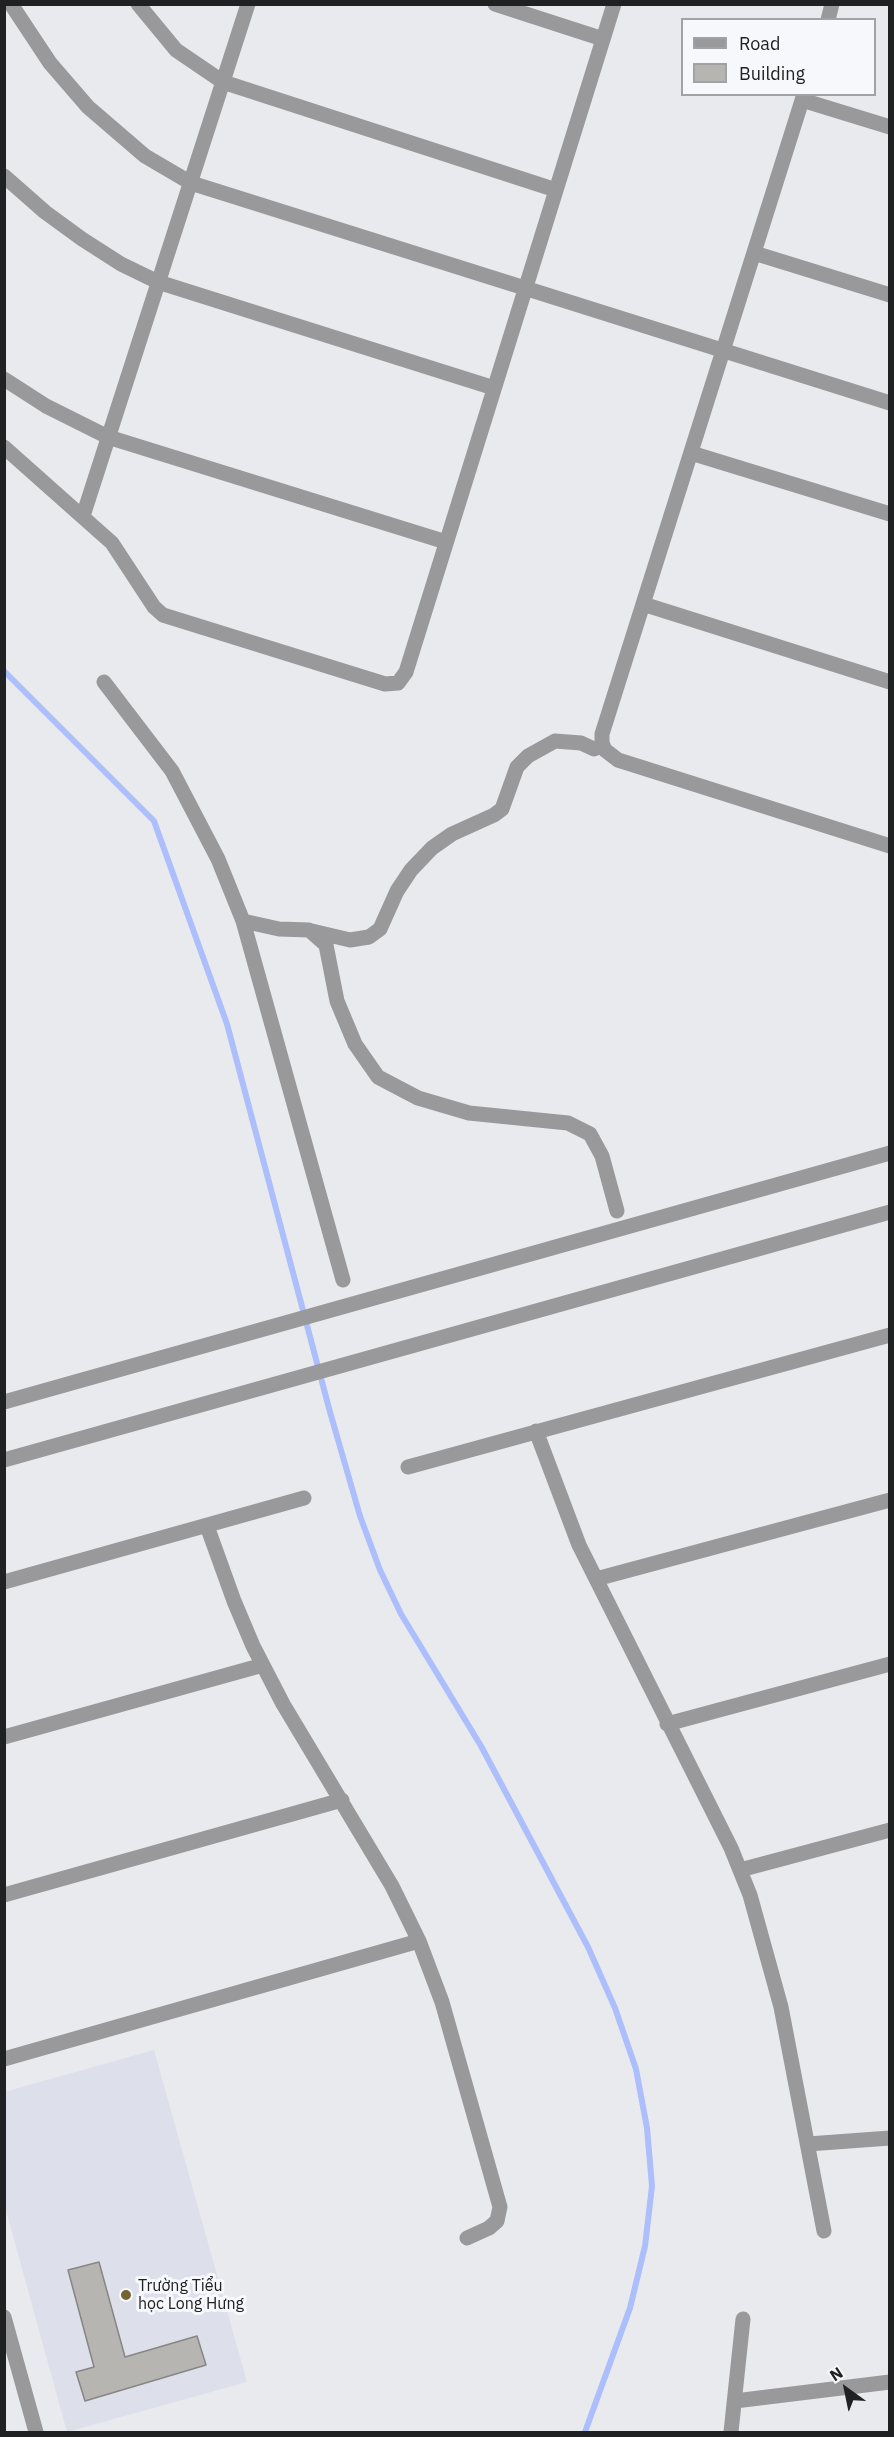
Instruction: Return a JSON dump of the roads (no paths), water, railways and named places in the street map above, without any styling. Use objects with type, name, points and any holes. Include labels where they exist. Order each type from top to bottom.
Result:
[{"type":"street","points":[[11,4],[50,63],[88,107],[145,156],[191,183],[890,403]]},
{"type":"street","points":[[138,4],[177,50],[223,82],[556,189]]},
{"type":"street","points":[[83,516],[248,4]]},
{"type":"street","points":[[495,4],[603,39]]},
{"type":"street","points":[[4,447],[112,543],[154,607],[163,615],[388,685],[398,683],[406,672],[614,4]]},
{"type":"street","points":[[890,127],[803,97],[602,734],[605,750],[611,756],[890,846]]},
{"type":"street","points":[[4,176],[45,212],[82,239],[121,264],[158,282],[494,388]]},
{"type":"street","points":[[754,253],[890,295]]},
{"type":"street","points":[[4,379],[46,406],[108,437],[446,542]]},
{"type":"street","points":[[691,453],[890,514]]},
{"type":"street","points":[[644,604],[890,682]]},
{"type":"street","points":[[104,681],[172,771],[218,859],[243,921],[344,1280]]},
{"type":"street","points":[[243,921],[279,929],[309,930],[350,940],[369,937],[380,929],[397,891],[411,870],[432,848],[452,834],[502,809],[517,767],[528,756],[555,741],[581,743],[594,749]]},
{"type":"street","points":[[309,930],[326,945],[337,1001],[355,1044],[378,1077],[418,1098],[469,1113],[568,1123],[590,1134],[602,1156],[617,1211]]},
{"type":"street","points":[[4,1402],[890,1153]]},
{"type":"street","points":[[4,1460],[890,1212]]},
{"type":"street","points":[[408,1467],[890,1335]]},
{"type":"street","points":[[537,1431],[557,1493],[596,1579],[740,1870],[765,1941],[776,1985],[824,2232]]},
{"type":"street","points":[[4,1582],[304,1497]]},
{"type":"street","points":[[596,1579],[890,1500]]},
{"type":"street","points":[[207,1526],[234,1601],[263,1665],[283,1704],[392,1886],[419,1941],[453,2038],[500,2207],[497,2221],[489,2228],[467,2238]]},
{"type":"street","points":[[667,1724],[890,1664]]},
{"type":"street","points":[[4,1737],[263,1665]]},
{"type":"street","points":[[4,1895],[342,1800]]},
{"type":"street","points":[[740,1870],[890,1830]]},
{"type":"street","points":[[4,2059],[419,1941]]},
{"type":"street","points":[[808,2144],[890,2138]]},
{"type":"street","points":[[4,2317],[36,2433]]},
{"type":"street","points":[[731,2433],[743,2319]]},
{"type":"street","points":[[735,2401],[890,2382]]},
{"type":"waterway","points":[[4,671],[154,821],[227,1024],[330,1412],[360,1516],[380,1570],[401,1614],[481,1746],[588,1947],[615,2008],[636,2069],[647,2128],[652,2186],[645,2246],[630,2308],[585,2432]]},
{"type":"place","name":"Trường Tiểu học Long Hưng","points":[[126,2295]]}]
